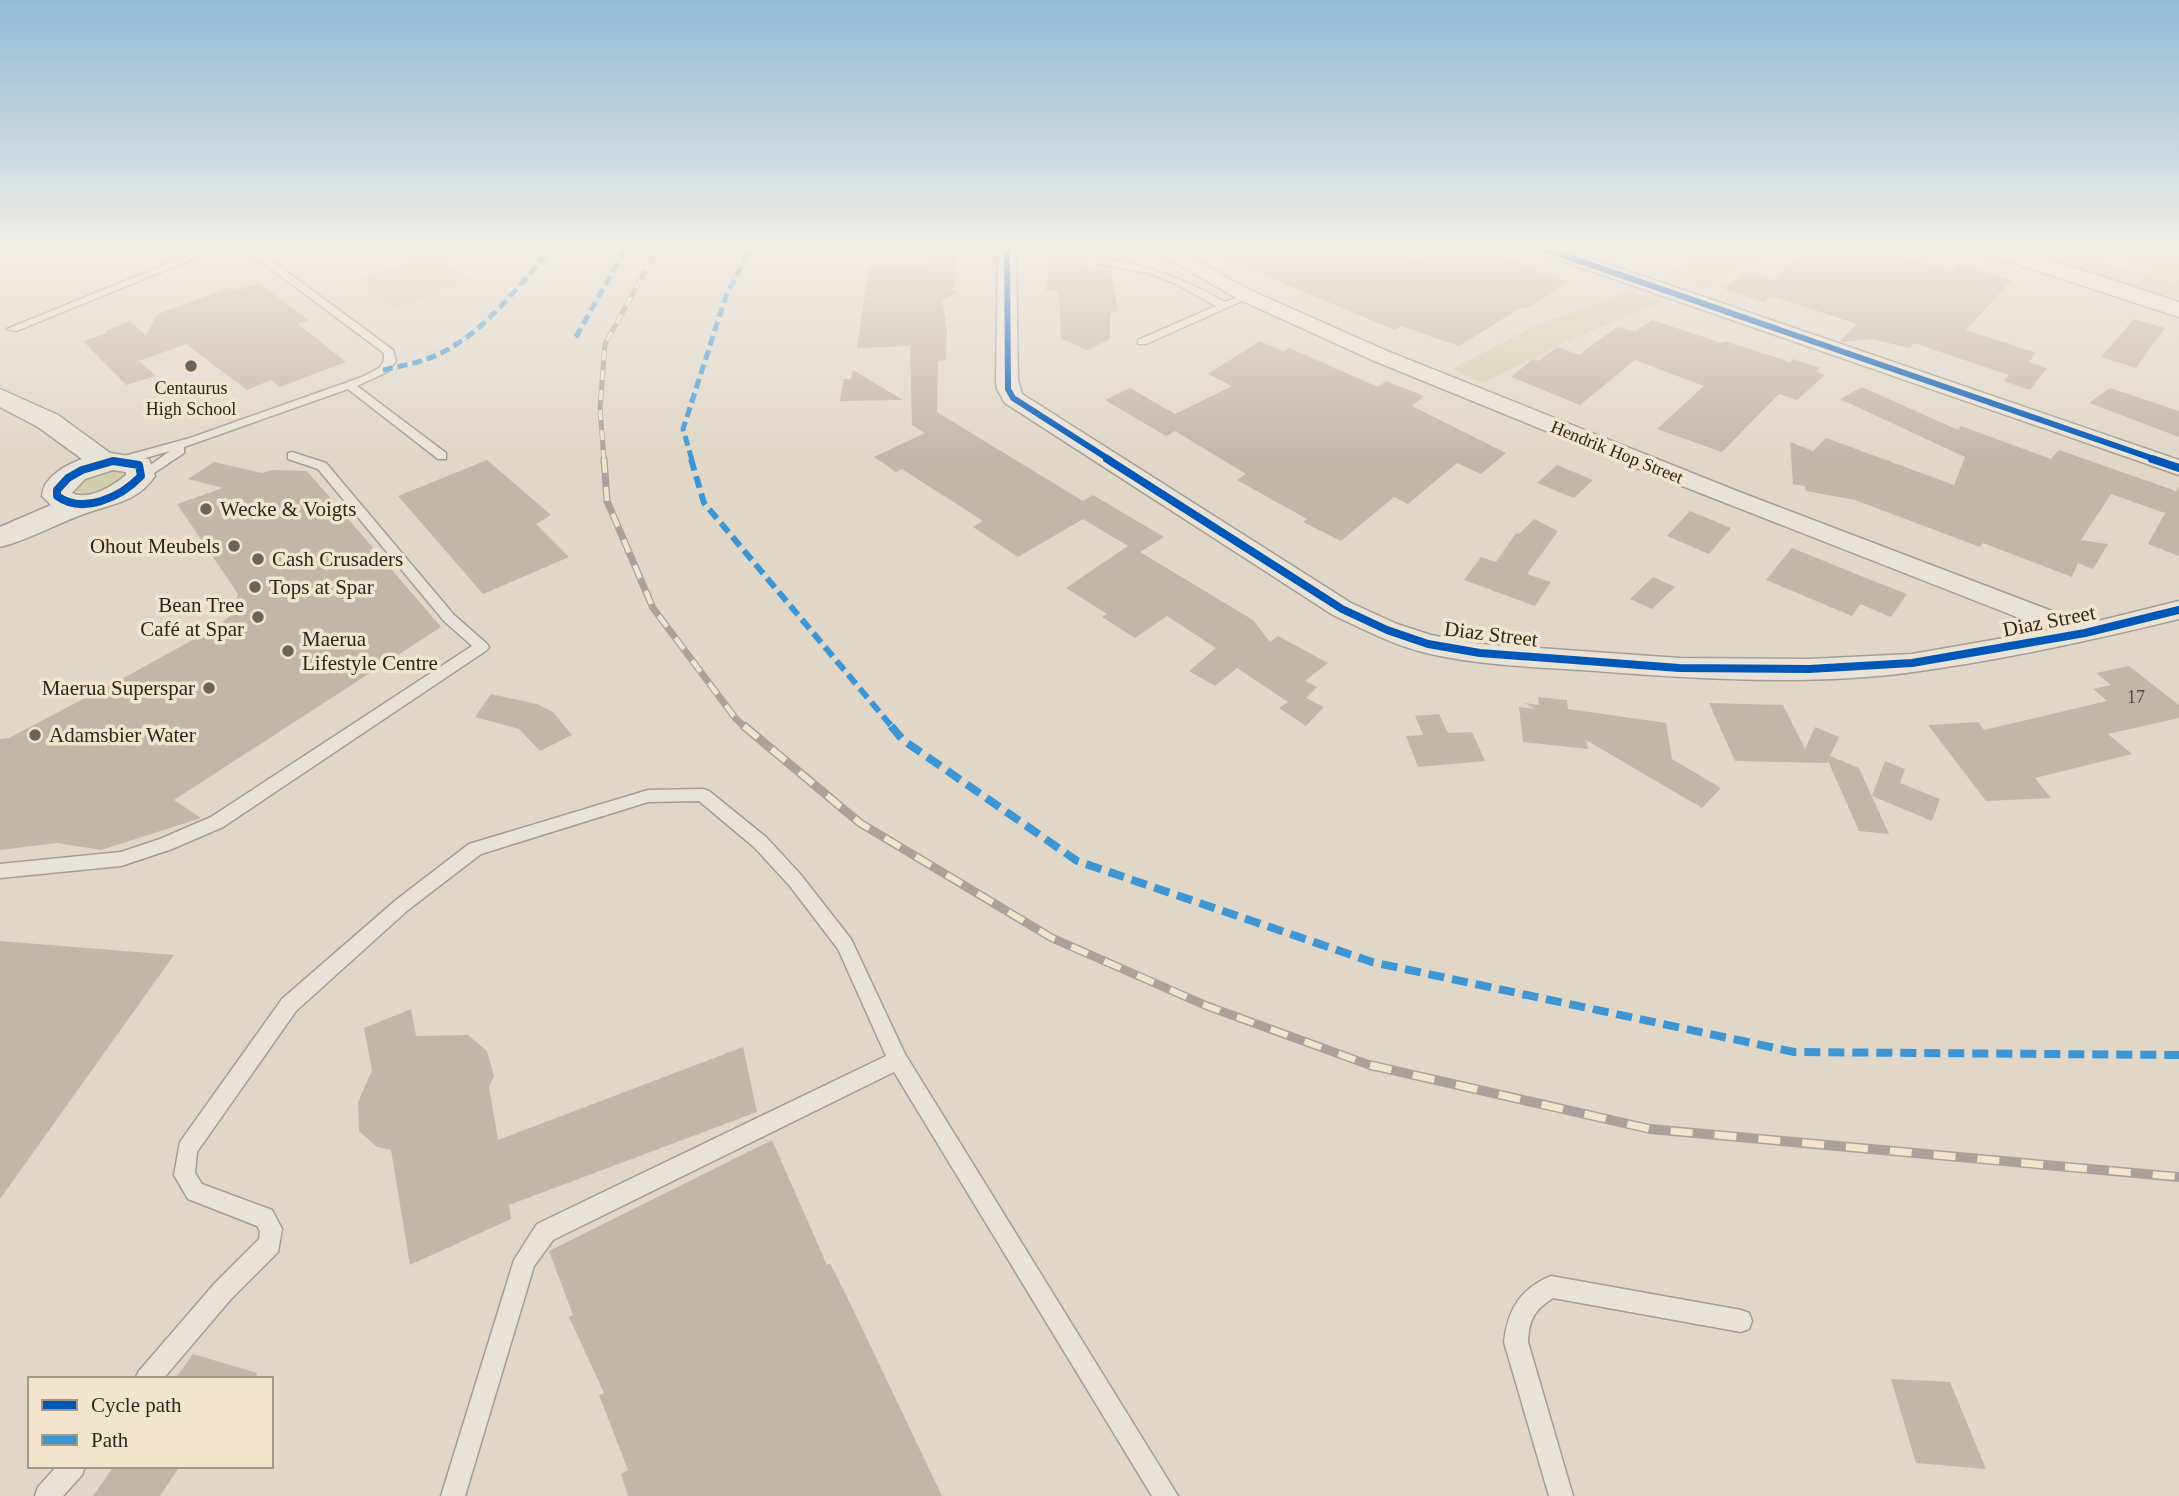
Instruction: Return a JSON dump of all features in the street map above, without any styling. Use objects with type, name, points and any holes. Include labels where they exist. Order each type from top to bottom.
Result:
[{"type":"street","name":"Diaz Street","points":[[1007,318],[1007,389],[1013,398],[1342,608],[1387,630],[1428,644],[1480,653],[1679,668],[1809,669],[1912,663],[2085,633],[2179,610]]},
{"type":"street","name":"Hendrik Hop Street","points":[[1293,318],[1658,469],[2085,633]]},
{"type":"street","points":[[1744,318],[2179,468]]},
{"type":"street","points":[[0,397],[48,421],[122,466]]},
{"type":"street","points":[[0,419],[39,442],[60,461],[69,490]]},
{"type":"street","points":[[0,538],[69,490],[108,499],[122,493],[122,466]]},
{"type":"street","points":[[0,529],[69,490],[122,466]]},
{"type":"lane","points":[[12,329],[40,318]]},
{"type":"lane","points":[[122,466],[349,385],[383,370],[390,360],[388,352],[342,318]]},
{"type":"lane","points":[[1142,342],[1197,318]]},
{"type":"lane","points":[[349,385],[442,456]]},
{"type":"lane","points":[[122,466],[194,442]]},
{"type":"lane","points":[[0,871],[121,859],[166,844],[217,821],[482,647],[449,618],[322,466],[292,456]]},
{"type":"lane","points":[[150,1377],[223,1291],[270,1244],[271,1229],[264,1218],[195,1192],[184,1175],[187,1149],[289,1005],[402,905],[475,849],[648,796],[702,795],[760,842],[795,880],[845,944],[898,1060],[1166,1496]]},
{"type":"lane","points":[[453,1496],[525,1260],[545,1232],[898,1060]]},
{"type":"lane","points":[[1561,1496],[1516,1342],[1517,1319],[1529,1298],[1551,1287],[1741,1321]]},
{"type":"lane","points":[[47,1496],[71,1468]]},
{"type":"shaded area","points":[[1557,318],[1623,318],[1572,339],[1483,383],[1452,369],[1535,326]]},
{"type":"shaded area","points":[[114,469],[127,475],[112,489],[90,494],[76,491],[75,488],[82,479]]},
{"type":"building","points":[[155,318],[306,318],[309,320],[298,324],[346,362],[280,387],[271,380],[247,390],[186,344],[139,361],[156,376],[126,385],[83,341],[108,333],[105,331],[130,321],[146,335]]},
{"type":"building","points":[[862,318],[945,318],[946,360],[938,361],[937,412],[1083,501],[1093,495],[1164,537],[1140,552],[1253,620],[1270,642],[1278,636],[1328,663],[1305,681],[1317,687],[1306,698],[1324,707],[1306,726],[1279,708],[1288,702],[1237,668],[1215,686],[1189,671],[1216,648],[1167,616],[1135,638],[1102,617],[1107,614],[1066,588],[1128,546],[1083,519],[1018,557],[973,527],[983,521],[902,469],[896,472],[874,457],[925,433],[912,425],[910,346],[857,348]]},
{"type":"building","points":[[1060,318],[1110,318],[1110,339],[1087,350],[1061,339]]},
{"type":"building","points":[[1366,318],[1505,318],[1459,346],[1401,326],[1395,330]]},
{"type":"building","points":[[1838,318],[1977,318],[1966,330],[2036,353],[2029,362],[2047,368],[2030,390],[2004,381],[2009,375],[1914,343],[1909,348],[1872,339],[1840,341],[1857,324]]},
{"type":"building","points":[[2134,319],[2165,328],[2136,368],[2101,357]]},
{"type":"building","points":[[1652,320],[1790,362],[1793,359],[1820,368],[1816,372],[1825,375],[1797,400],[1779,394],[1722,452],[1657,429],[1704,386],[1635,360],[1580,405],[1511,377],[1533,359],[1538,361],[1558,347],[1579,355],[1617,327],[1635,331]]},
{"type":"building","points":[[1260,341],[1284,352],[1289,348],[1378,387],[1386,381],[1424,396],[1412,406],[1506,453],[1481,474],[1457,463],[1408,504],[1394,497],[1341,541],[1303,522],[1307,519],[1237,480],[1246,474],[1175,431],[1166,436],[1105,400],[1130,388],[1175,414],[1232,386],[1208,374]]},
{"type":"building","points":[[853,370],[903,400],[840,401],[844,379],[851,379]]},
{"type":"building","points":[[1862,387],[1958,430],[1961,426],[2051,459],[2059,450],[2176,491],[2179,486],[2179,556],[2148,544],[2165,513],[2111,494],[2081,540],[2108,544],[2093,569],[2078,563],[2072,577],[1983,543],[1980,547],[1855,500],[1806,491],[1805,486],[1793,484],[1790,442],[1813,451],[1826,438],[1954,485],[1965,457],[1840,399]]},
{"type":"building","points":[[2110,388],[2179,411],[2179,437],[2089,403]]},
{"type":"building","points":[[487,460],[551,515],[536,524],[569,557],[483,594],[398,496]]},
{"type":"building","name":"Maerua Lifestyle Centre","points":[[214,462],[262,473],[273,470],[307,471],[441,627],[174,800],[201,818],[101,850],[57,843],[0,850],[0,739],[9,738],[129,675],[218,626],[232,614],[238,594],[177,504],[223,488],[188,479]]},
{"type":"building","points":[[1557,465],[1593,480],[1574,498],[1537,483]]},
{"type":"building","points":[[1690,511],[1731,528],[1709,554],[1667,536]]},
{"type":"building","points":[[1534,519],[1558,531],[1527,574],[1551,582],[1535,606],[1464,580],[1481,557],[1496,562],[1516,533],[1519,534]]},
{"type":"building","points":[[1792,548],[1907,594],[1891,617],[1860,604],[1852,616],[1766,580]]},
{"type":"building","points":[[1653,577],[1675,587],[1652,609],[1630,599]]},
{"type":"building","points":[[2129,666],[2179,705],[2179,718],[2108,734],[2132,754],[2035,778],[2051,798],[1986,801],[1928,725],[1978,722],[1984,730],[2107,701],[2093,689],[2111,685],[2096,673]]},
{"type":"building","points":[[491,694],[537,704],[553,712],[572,735],[540,751],[519,729],[475,717]]},
{"type":"building","points":[[1538,697],[1567,700],[1568,709],[1666,723],[1672,759],[1721,788],[1702,808],[1586,740],[1588,749],[1523,742],[1519,707],[1535,709],[1525,703],[1539,705]]},
{"type":"building","points":[[1709,703],[1783,705],[1805,749],[1815,727],[1839,737],[1830,756],[1859,768],[1889,834],[1859,831],[1828,761],[1735,761]]},
{"type":"building","points":[[1439,714],[1448,733],[1472,732],[1485,761],[1418,767],[1406,736],[1423,735],[1415,716]]},
{"type":"building","points":[[1885,761],[1905,769],[1900,783],[1940,799],[1932,821],[1872,796]]},
{"type":"building","points":[[0,941],[174,955],[0,1199]]},
{"type":"building","points":[[411,1009],[416,1036],[468,1035],[487,1051],[494,1076],[489,1087],[498,1140],[743,1047],[757,1112],[509,1205],[511,1219],[410,1265],[391,1150],[377,1147],[359,1131],[358,1102],[372,1070],[364,1028]]},
{"type":"building","points":[[772,1140],[827,1265],[830,1263],[851,1305],[942,1496],[628,1496],[621,1474],[628,1470],[599,1395],[604,1393],[569,1317],[573,1315],[549,1251]]},
{"type":"building","points":[[193,1354],[257,1373],[256,1377],[176,1377]]},
{"type":"building","points":[[1891,1379],[1950,1382],[1986,1469],[1916,1463]]},
{"type":"building","points":[[113,1468],[179,1468],[160,1496],[93,1496]]},
{"type":"railway","points":[[604,460],[600,408],[605,344],[619,318]]},
{"type":"railway","points":[[604,459],[607,501],[653,608],[736,719],[746,728]]},
{"type":"railway","points":[[744,726],[860,823],[1052,938],[1207,1006],[1375,1067]]},
{"type":"railway","points":[[1370,1065],[1650,1129],[2179,1177]]},
{"type":"marked path","points":[[383,370],[435,356],[465,338],[487,318]]},
{"type":"marked path","points":[[576,337],[587,318]]},
{"type":"marked path","points":[[719,318],[683,429],[704,503],[903,740],[1077,861],[1372,962],[1794,1052],[2179,1055]]},
{"type":"cycle path","points":[[1007,318],[1007,380],[1013,398],[1342,609],[1387,630],[1428,644],[1480,653],[1679,668],[1809,669],[1912,663],[2085,633],[2179,610]]},
{"type":"cycle path","points":[[1744,318],[2179,468]]},
{"type":"cycle path","points":[[113,461],[139,465],[141,476],[125,490],[101,501],[76,504],[65,502],[57,496],[57,490],[62,483],[75,473],[89,466],[113,461]]},
{"type":"place","name":"Centaurus High School","points":[[191,366]]},
{"type":"place","name":"Wecke & Voigts","points":[[206,509]]},
{"type":"place","name":"Ohout Meubels","points":[[234,546]]},
{"type":"place","name":"Cash Crusaders","points":[[258,559]]},
{"type":"place","name":"Tops at Spar","points":[[255,587]]},
{"type":"place","name":"Bean Tree Café at Spar","points":[[258,617]]},
{"type":"place","name":"Maerua Lifestyle Centre","points":[[288,651]]},
{"type":"place","name":"Maerua Superspar","points":[[209,688]]},
{"type":"place","name":"Adamsbier Water","points":[[35,735]]}]
